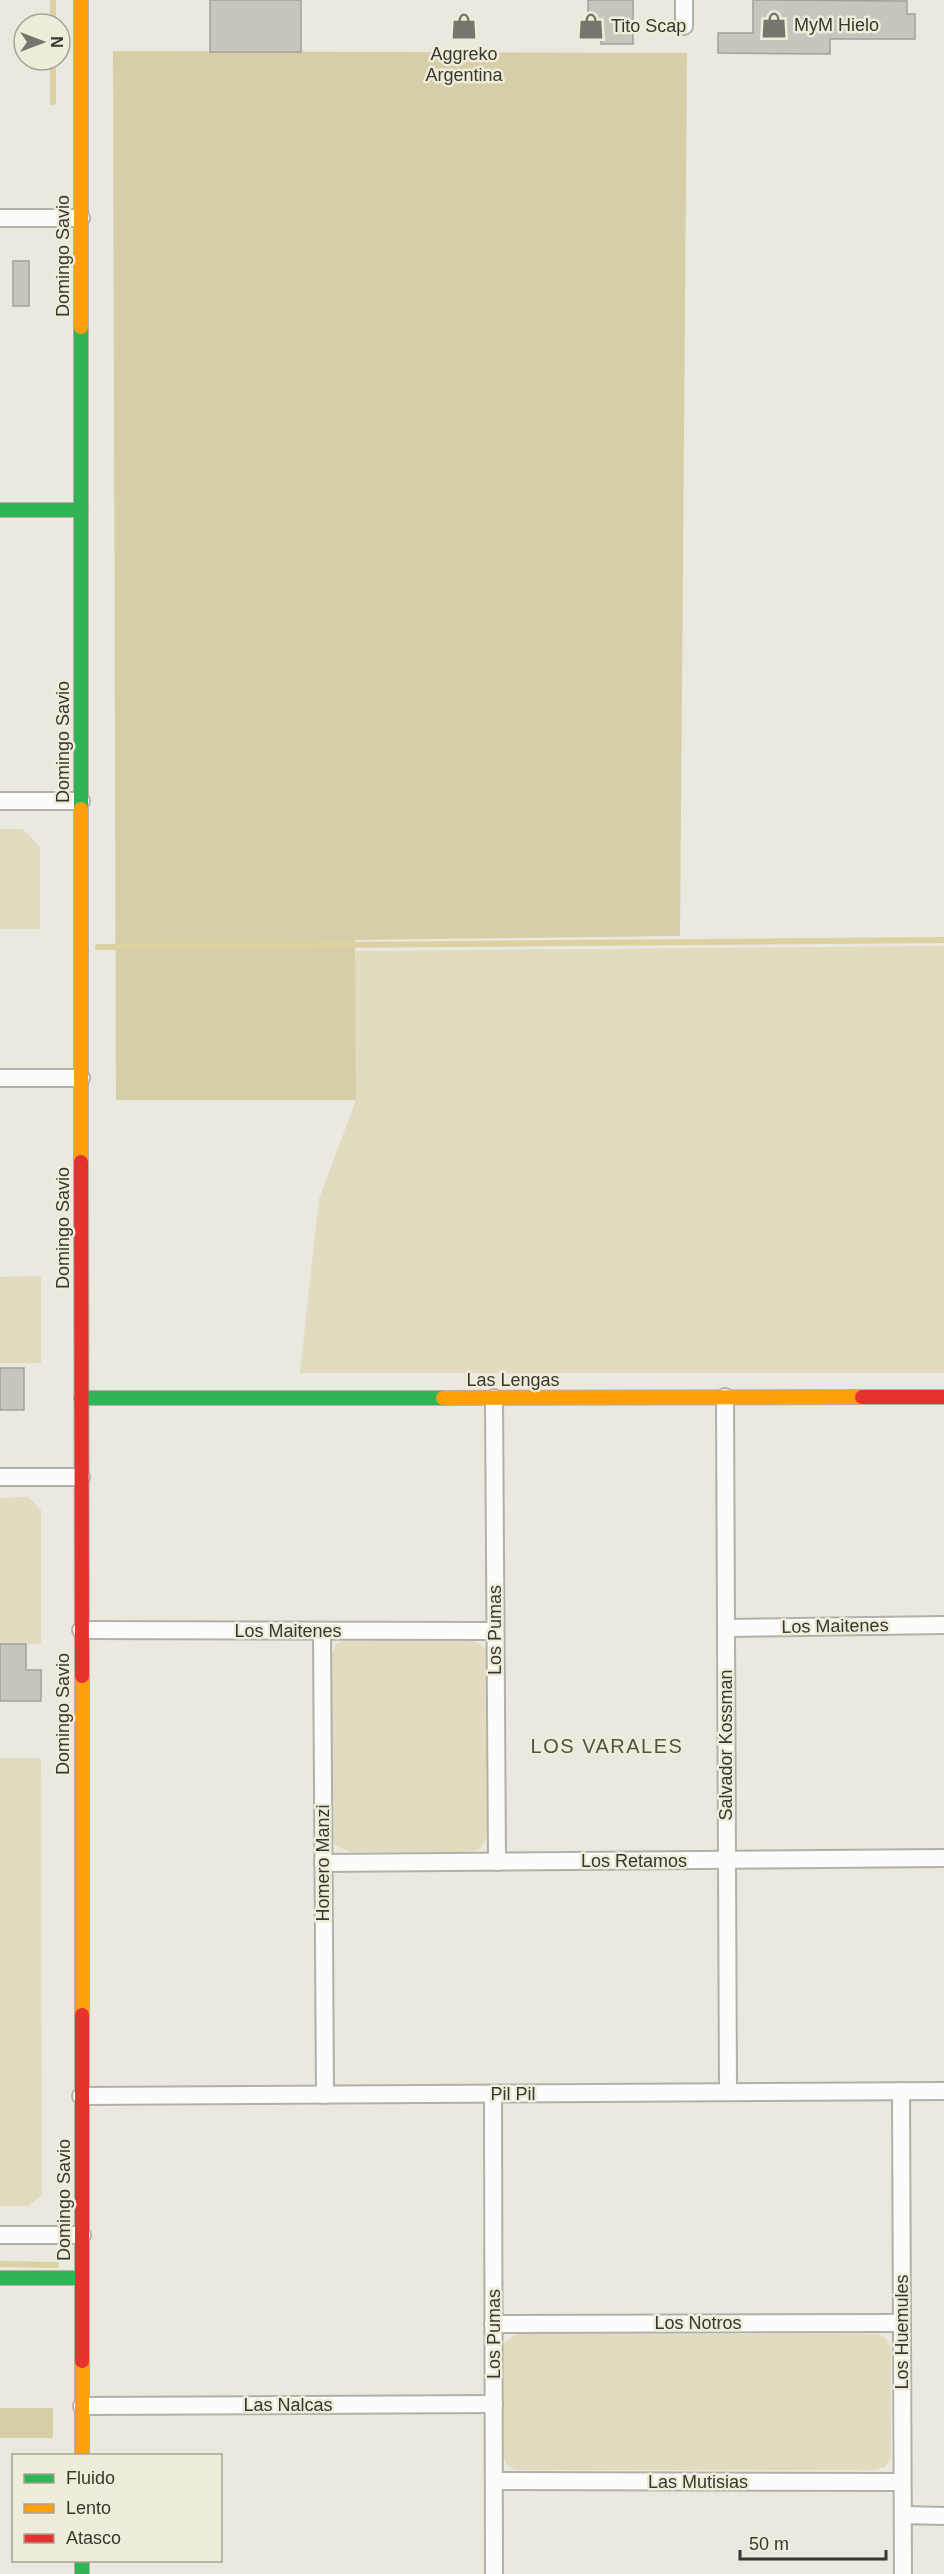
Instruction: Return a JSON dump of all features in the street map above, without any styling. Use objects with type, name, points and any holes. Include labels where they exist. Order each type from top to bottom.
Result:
[{"type":"street","name":"Domingo Savio","points":[[81,0],[82,2454]]},
{"type":"street","points":[[684,0],[684,26]]},
{"type":"street","points":[[0,218],[81,218]]},
{"type":"street","points":[[0,510],[81,510]]},
{"type":"street","points":[[0,801],[81,801]]},
{"type":"street","points":[[0,1078],[81,1078]]},
{"type":"street","name":"Salvador Kossman","points":[[725,1397],[728,2092]]},
{"type":"street","name":"Las Lengas","points":[[81,1398],[944,1397]]},
{"type":"street","name":"Los Pumas","points":[[494,1398],[497,1862]]},
{"type":"street","points":[[0,1477],[81,1477]]},
{"type":"street","name":"Los Maitenes","points":[[726,1628],[944,1625]]},
{"type":"street","name":"Los Maitenes","points":[[81,1630],[495,1630]]},
{"type":"street","name":"Homero Manzi","points":[[322,1630],[325,2095]]},
{"type":"street","name":"Los Retamos","points":[[323,1863],[944,1858]]},
{"type":"street","name":"Los Huemules","points":[[901,2091],[903,2574]]},
{"type":"street","name":"Pil Pil","points":[[81,2096],[944,2091]]},
{"type":"street","name":"Los Pumas","points":[[493,2094],[494,2574]]},
{"type":"street","points":[[0,2235],[82,2235]]},
{"type":"street","points":[[0,2278],[82,2278]]},
{"type":"street","name":"Los Notros","points":[[493,2324],[902,2323]]},
{"type":"street","name":"Las Nalcas","points":[[82,2406],[494,2404]]},
{"type":"street","name":"Las Mutisias","points":[[494,2481],[902,2482]]},
{"type":"street","points":[[903,2515],[944,2516]]},
{"type":"shaded area","points":[[113,51],[687,53],[680,936],[355,940],[356,1100],[116,1100]]},
{"type":"shaded area","points":[[0,829],[23,829],[40,847],[40,929],[0,929]]},
{"type":"shaded area","points":[[944,946],[944,1373],[300,1373],[319,1199],[356,1100],[355,951]]},
{"type":"shaded area","points":[[41,1276],[41,1363],[0,1363],[0,1277]]},
{"type":"shaded area","points":[[28,1497],[41,1510],[41,1644],[0,1644],[0,1498]]},
{"type":"shaded area","points":[[349,1639],[473,1640],[485,1648],[488,1658],[488,1836],[480,1849],[469,1852],[351,1852],[336,1846],[332,1836],[331,1658],[336,1644]]},
{"type":"shaded area","points":[[0,1758],[41,1758],[42,2194],[29,2206],[0,2206]]},
{"type":"shaded area","points":[[516,2334],[877,2334],[886,2338],[891,2347],[891,2458],[885,2467],[875,2470],[515,2470],[506,2464],[503,2454],[503,2352],[505,2342]]},
{"type":"shaded area","points":[[0,2408],[53,2408],[53,2438],[0,2438]]},
{"type":"building","points":[[210,0],[301,0],[301,52],[210,52]]},
{"type":"building","points":[[588,0],[633,0],[633,44],[601,44],[601,24],[588,24]]},
{"type":"building","name":"MyM Hielo","points":[[753,0],[907,1],[907,14],[915,14],[915,39],[830,39],[830,54],[718,53],[718,33],[753,33]]},
{"type":"building","points":[[13,261],[29,261],[29,306],[13,306]]},
{"type":"building","points":[[0,1368],[24,1368],[24,1410],[0,1410]]},
{"type":"building","points":[[0,1644],[26,1644],[26,1670],[41,1670],[41,1701],[0,1701]]},
{"type":"waterway","points":[[53,0],[53,12]]},
{"type":"waterway","points":[[53,72],[53,102]]},
{"type":"waterway","points":[[98,947],[944,940]]},
{"type":"waterway","points":[[0,2264],[56,2265]]},
{"type":"traffic: fast","points":[[81,327],[81,809]]},
{"type":"traffic: fast","points":[[0,510],[81,510]]},
{"type":"traffic: fast","points":[[81,1398],[443,1398]]},
{"type":"traffic: fast","points":[[0,2278],[82,2278]]},
{"type":"traffic: fast","points":[[82,2562],[82,2574]]},
{"type":"traffic: slow","points":[[81,0],[81,327]]},
{"type":"traffic: slow","points":[[81,809],[81,1162]]},
{"type":"traffic: slow","points":[[443,1398],[862,1397]]},
{"type":"traffic: slow","points":[[82,1676],[82,2015]]},
{"type":"traffic: slow","points":[[82,2361],[82,2454]]},
{"type":"traffic: jam","points":[[81,1162],[82,1676]]},
{"type":"traffic: jam","points":[[862,1397],[944,1397]]},
{"type":"traffic: jam","points":[[82,2015],[82,2361]]},
{"type":"place","name":"MyM Hielo","points":[[774,25]]},
{"type":"place","name":"Aggreko Argentina","points":[[464,26]]},
{"type":"place","name":"Tito Scap","points":[[591,26]]},
{"type":"district","name":"LOS VARALES","points":[[607,1746]]}]
